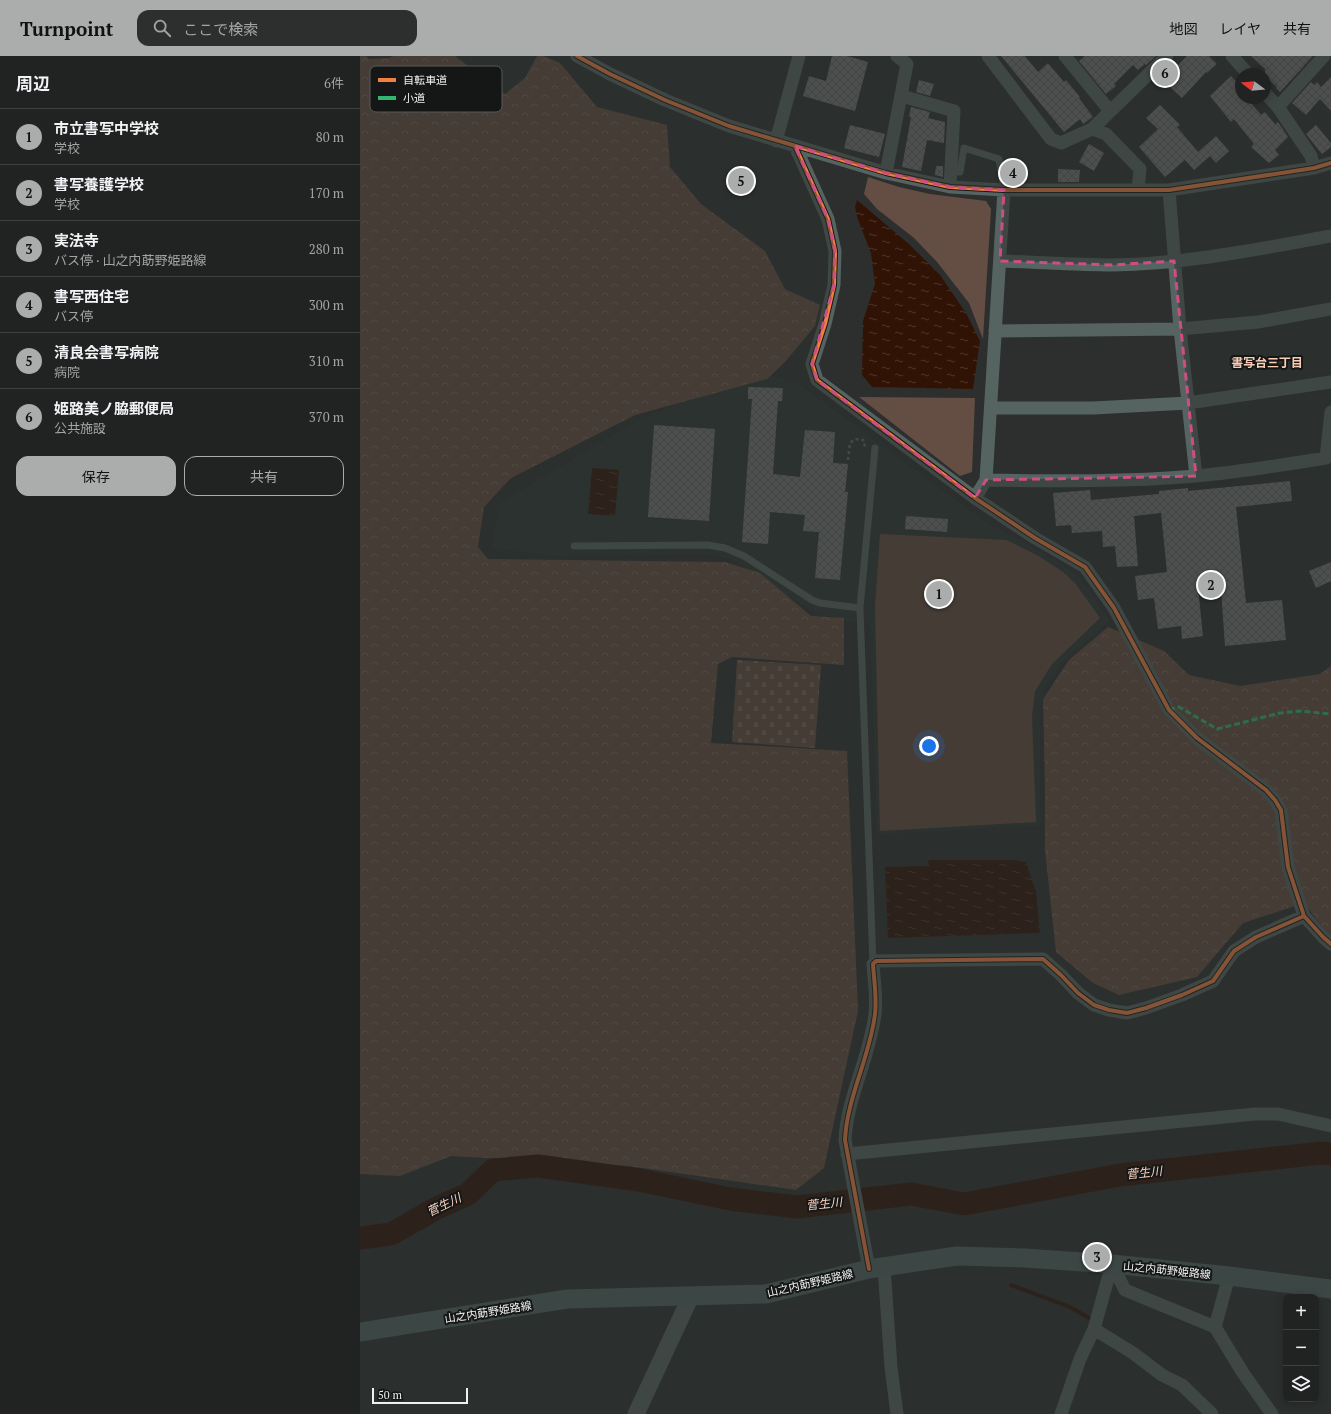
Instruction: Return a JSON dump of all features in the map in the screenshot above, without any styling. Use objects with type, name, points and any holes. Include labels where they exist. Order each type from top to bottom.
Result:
[{"type":"main road","name":"山之内莇野姫路線","points":[[360,1332],[567,1299],[766,1294],[873,1264],[957,1256],[1024,1258],[1112,1264],[1229,1276],[1331,1289]]},
{"type":"street","points":[[577,56],[610,74],[665,100],[729,126],[886,173],[950,187],[1004,190],[1169,190],[1314,168],[1331,163]]},
{"type":"street","points":[[776,140],[799,56]]},
{"type":"street","points":[[886,173],[908,64],[898,56]]},
{"type":"street","points":[[988,56],[1051,139],[1061,143],[1092,129],[1167,56]]},
{"type":"street","points":[[1065,56],[1110,111]]},
{"type":"street","points":[[1232,56],[1243,68]]},
{"type":"street","points":[[1278,107],[1324,56]]},
{"type":"street","points":[[902,96],[954,111],[950,187]]},
{"type":"street","points":[[1271,99],[1278,107],[1311,156],[1314,168]]},
{"type":"street","points":[[1092,129],[1106,134],[1140,169],[1138,190]]},
{"type":"street","points":[[795,146],[828,219],[835,252],[834,285],[826,324],[812,364],[817,380],[975,498],[1084,567],[1114,608],[1169,710],[1197,738],[1266,790],[1275,800],[1281,810],[1288,867],[1304,916],[1323,938],[1331,944]]},
{"type":"street","points":[[975,498],[986,480],[1004,190]]},
{"type":"street","points":[[1169,190],[1180,329],[1196,476]]},
{"type":"street","points":[[1000,261],[1112,265],[1174,260],[1254,250],[1331,236]]},
{"type":"street","points":[[995,331],[1180,329],[1258,322],[1331,309]]},
{"type":"street","points":[[991,408],[1093,408],[1188,402],[1331,382]]},
{"type":"street","points":[[986,480],[1050,481],[1196,476],[1328,458],[1331,412]]},
{"type":"street","points":[[897,1414],[891,1367],[873,1264],[845,1140],[846,1127],[865,1058],[875,1013],[873,964],[876,961],[1044,959],[1078,993],[1094,1005],[1109,1010],[1127,1013],[1182,995],[1213,981],[1234,951],[1256,937],[1304,916]]},
{"type":"street","points":[[848,1156],[1255,1114],[1278,1114],[1331,1126]]},
{"type":"street","points":[[1112,1264],[1126,1290],[1215,1328],[1243,1373],[1272,1414]]},
{"type":"street","points":[[1061,1414],[1080,1359],[1094,1329],[1112,1264]]},
{"type":"street","points":[[1215,1328],[1229,1276]]},
{"type":"street","points":[[636,1414],[691,1296]]},
{"type":"street","points":[[1094,1329],[1133,1353],[1162,1375],[1182,1385],[1212,1414]]},
{"type":"lane","points":[[951,171],[960,172],[964,148],[999,159],[1004,190]]},
{"type":"lane","points":[[873,964],[860,608],[875,448]]},
{"type":"lane","points":[[574,546],[708,545],[724,548],[744,556],[812,600],[820,603],[860,608]]},
{"type":"path","points":[[848,460],[850,443],[855,440],[862,440],[865,442],[864,450]]},
{"type":"highlighted area","points":[[795,146],[886,173],[950,187],[1004,190],[1000,261],[1112,265],[1174,261],[1196,476],[986,480],[975,498],[817,380],[812,364],[834,285],[835,251],[828,219]]},
{"type":"shaded area","points":[[762,373],[796,382],[984,521],[1061,563],[1080,578],[1109,620],[1063,662],[1046,687],[1040,709],[1040,826],[877,834],[870,621],[848,622],[811,610],[731,559],[703,554],[558,556],[491,548],[500,503],[642,418]]},
{"type":"green space","points":[[360,56],[366,56],[369,59],[389,58],[394,56],[455,56],[468,66],[370,66],[370,112],[502,112],[502,92],[505,94],[525,78],[537,56],[544,56],[560,63],[597,107],[667,125],[670,167],[701,204],[765,251],[785,289],[820,305],[815,326],[785,362],[767,379],[635,415],[511,478],[484,507],[478,547],[488,559],[725,562],[760,573],[811,616],[844,618],[844,665],[732,657],[718,664],[711,743],[847,751],[858,1011],[824,1168],[796,1190],[629,1166],[451,1156],[400,1176],[360,1174]]},
{"type":"green space","points":[[868,177],[899,187],[930,194],[986,201],[991,209],[983,339],[969,303],[937,262],[914,238],[877,209],[864,194]]},
{"type":"green space","points":[[859,397],[975,398],[972,472],[960,476]]},
{"type":"green space","points":[[880,534],[1006,540],[1037,555],[1063,572],[1075,583],[1100,618],[1052,664],[1035,691],[1032,716],[1036,822],[880,831],[875,607]]},
{"type":"green space","points":[[1108,627],[1164,651],[1189,675],[1240,686],[1320,674],[1331,666],[1331,935],[1323,928],[1304,903],[1243,923],[1197,977],[1119,995],[1093,983],[1056,952],[1045,851],[1043,699],[1069,660]]},
{"type":"green space","points":[[737,660],[821,665],[815,748],[732,742]]},
{"type":"water","points":[[857,200],[910,245],[940,275],[966,313],[980,341],[973,389],[872,387],[862,375],[863,321],[875,284],[871,253],[858,220],[855,207]]},
{"type":"water","points":[[592,468],[619,470],[615,516],[588,514]]},
{"type":"water","points":[[929,860],[1013,860],[1026,862],[1036,892],[1040,933],[888,938],[885,867],[927,866]]},
{"type":"water","points":[[1331,1146],[1331,1158],[1288,1156]]},
{"type":"building","points":[[832,56],[847,56],[868,62],[855,111],[803,96],[809,76],[826,81]]},
{"type":"building","points":[[1001,56],[1025,56],[1038,72],[1048,63],[1064,82],[1066,80],[1080,97],[1079,98],[1093,117],[1083,124],[1080,119],[1064,132]]},
{"type":"building","points":[[1085,56],[1156,56],[1138,70],[1133,65],[1114,84],[1116,86],[1106,94],[1079,61]]},
{"type":"building","points":[[1187,56],[1209,56],[1217,64],[1207,73],[1206,72],[1182,98],[1158,76],[1173,61],[1177,66]]},
{"type":"building","points":[[1251,56],[1313,56],[1280,92],[1271,82],[1271,68],[1264,68]]},
{"type":"building","points":[[1231,76],[1235,80],[1235,104],[1252,104],[1261,115],[1265,112],[1275,124],[1278,122],[1288,137],[1275,150],[1279,155],[1269,163],[1251,147],[1254,144],[1234,119],[1231,122],[1210,96]]},
{"type":"building","points":[[1331,77],[1331,111],[1320,99],[1306,115],[1292,103],[1311,82],[1314,85],[1317,82],[1321,87]]},
{"type":"building","points":[[919,80],[934,84],[930,96],[916,92]]},
{"type":"building","points":[[1160,105],[1180,125],[1177,127],[1198,152],[1216,136],[1229,151],[1216,163],[1210,156],[1194,170],[1185,160],[1165,177],[1139,147],[1158,129],[1146,118]]},
{"type":"building","points":[[911,107],[930,112],[928,118],[945,122],[944,143],[927,140],[921,171],[902,167],[911,117],[909,116]]},
{"type":"building","points":[[850,125],[885,134],[879,157],[844,148]]},
{"type":"building","points":[[1316,125],[1331,143],[1331,147],[1322,154],[1306,134]]},
{"type":"building","points":[[1089,144],[1104,153],[1094,171],[1079,162]]},
{"type":"building","points":[[936,166],[943,166],[943,177],[935,175]]},
{"type":"building","points":[[1058,169],[1080,170],[1079,182],[1058,182]]},
{"type":"building","points":[[748,387],[783,388],[782,401],[778,401],[773,474],[800,477],[805,430],[835,432],[833,463],[848,464],[845,492],[848,492],[840,580],[815,578],[819,532],[803,531],[805,515],[770,512],[768,544],[742,542],[752,399],[748,399]]},
{"type":"building","points":[[654,425],[715,429],[709,521],[648,517]]},
{"type":"building","points":[[1290,481],[1292,501],[1236,507],[1246,603],[1282,600],[1286,640],[1225,646],[1220,576],[1197,578],[1203,636],[1182,639],[1181,626],[1158,629],[1154,598],[1138,600],[1135,576],[1167,572],[1161,513],[1134,516],[1138,566],[1117,567],[1115,546],[1103,547],[1102,531],[1072,533],[1071,525],[1056,526],[1053,493],[1090,490],[1091,500],[1159,494],[1159,491],[1188,488],[1188,491]]},
{"type":"building","points":[[906,516],[948,519],[947,532],[905,529]]},
{"type":"building","points":[[1331,562],[1331,581],[1316,588],[1309,571]]},
{"type":"waterway","name":"菅生川","points":[[360,1238],[391,1234],[437,1208],[468,1194],[493,1170],[538,1166],[639,1180],[730,1199],[797,1207],[911,1194],[964,1204],[1120,1175],[1321,1153],[1331,1154]]},
{"type":"waterway","points":[[1011,1285],[1070,1307],[1094,1321]]},
{"type":"marked path","points":[[1169,710],[1179,707],[1217,729],[1280,713],[1300,711],[1331,714]]},
{"type":"cycle path","points":[[577,56],[610,74],[665,100],[729,126],[886,173],[950,187],[1004,190],[1169,190],[1314,168],[1331,163]]},
{"type":"cycle path","points":[[795,146],[828,219],[835,251],[834,285],[825,324],[812,364],[817,380],[975,498],[1035,538],[1085,567],[1114,608],[1169,710],[1197,738],[1266,790],[1275,800],[1281,810],[1288,867],[1304,916],[1331,944]]},
{"type":"cycle path","points":[[869,1269],[845,1140],[850,1108],[868,1046],[875,1014],[876,1002],[873,964],[876,961],[1043,959],[1078,993],[1094,1005],[1109,1010],[1127,1013],[1182,995],[1213,981],[1234,951],[1256,937],[1304,916]]},
{"type":"place","name":"姫路美ノ脇郵便局","points":[[1165,73]]},
{"type":"place","name":"書写西住宅","points":[[1013,173]]},
{"type":"place","name":"清良会書写病院","points":[[741,181]]},
{"type":"place","name":"書写養護学校","points":[[1211,585]]},
{"type":"place","name":"市立書写中学校","points":[[939,594]]},
{"type":"place","name":"実法寺","points":[[1097,1257]]},
{"type":"district","name":"書写台三丁目","points":[[1267,363]]}]
